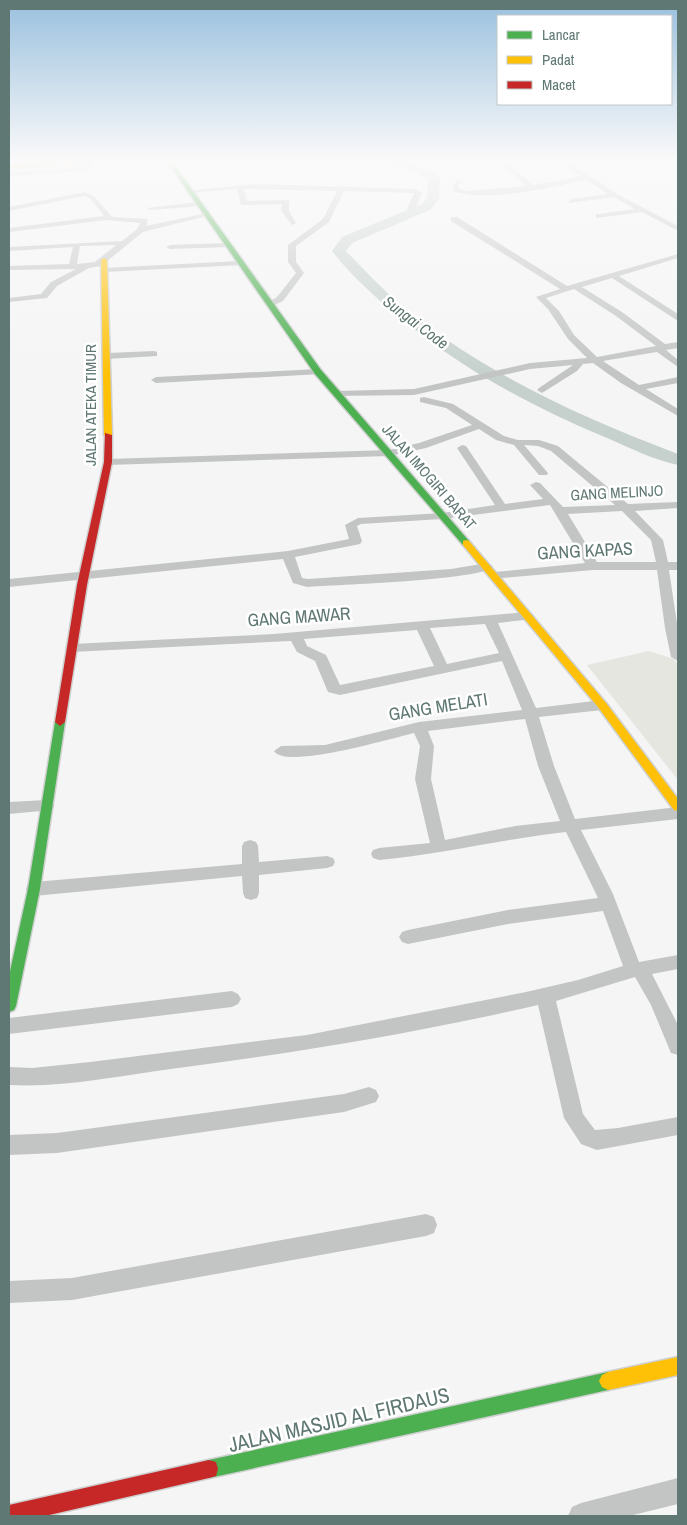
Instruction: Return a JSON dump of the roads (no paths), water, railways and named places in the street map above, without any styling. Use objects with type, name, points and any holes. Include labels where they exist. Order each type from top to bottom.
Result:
[{"type":"main road","name":"JALAN IMOGIRI BARAT","points":[[218,231],[318,372],[491,571],[602,705],[678,807]]},
{"type":"main road","name":"JALAN ATEKA TIMUR","points":[[9,1006],[34,889],[84,577],[108,462],[104,265]]},
{"type":"main road","name":"JALAN MASJID AL FIRDAUS","points":[[9,1514],[483,1407],[678,1366]]},
{"type":"street","points":[[104,265],[122,243],[138,231]]},
{"type":"street","points":[[270,304],[280,299],[300,273],[292,262],[293,242],[309,231]]},
{"type":"street","points":[[473,231],[566,289]]},
{"type":"street","points":[[9,249],[122,243]]},
{"type":"street","points":[[73,266],[77,247],[75,244]]},
{"type":"street","points":[[170,247],[227,245]]},
{"type":"street","points":[[677,257],[540,297],[552,306],[566,331],[594,360],[678,413]]},
{"type":"street","points":[[9,268],[87,266],[98,264],[239,263]]},
{"type":"street","points":[[9,300],[44,296],[54,284],[87,266]]},
{"type":"street","points":[[614,276],[678,318]]},
{"type":"street","points":[[576,287],[619,314],[678,364]]},
{"type":"street","points":[[663,309],[678,306]]},
{"type":"street","points":[[337,394],[414,392],[530,366],[580,362],[678,345]]},
{"type":"street","points":[[107,356],[154,354]]},
{"type":"street","points":[[542,390],[574,369],[580,362]]},
{"type":"street","points":[[156,380],[318,372]]},
{"type":"street","points":[[639,388],[678,380]]},
{"type":"street","points":[[424,400],[449,406],[500,438],[518,443],[533,442],[558,450],[657,538],[668,612],[678,657]]},
{"type":"street","points":[[108,462],[389,453],[422,446],[479,426]]},
{"type":"street","points":[[518,443],[524,453],[543,474]]},
{"type":"street","points":[[462,448],[502,507]]},
{"type":"street","points":[[536,485],[556,506],[593,566]]},
{"type":"street","name":"GANG MELINJO","points":[[288,555],[356,541],[351,525],[358,521],[442,516],[502,507],[556,506],[590,510],[622,506],[678,505]]},
{"type":"street","points":[[9,583],[84,577],[288,555]]},
{"type":"street","name":"GANG KAPAS","points":[[288,555],[296,580],[307,583],[593,566],[678,566]]},
{"type":"street","name":"GANG MAWAR","points":[[72,648],[296,636],[528,616]]},
{"type":"street","points":[[490,620],[531,712],[546,766],[570,826],[605,894],[637,969],[659,1002],[678,1047]]},
{"type":"street","points":[[422,626],[442,668]]},
{"type":"street","points":[[296,636],[302,649],[324,661],[335,690],[347,690],[442,668],[507,656]]},
{"type":"street","name":"GANG MELATI","points":[[281,751],[334,748],[419,728],[531,712],[602,705]]},
{"type":"street","points":[[419,728],[427,746],[423,779],[440,847]]},
{"type":"street","points":[[9,808],[46,806]]},
{"type":"street","points":[[379,854],[440,847],[506,833],[678,813]]},
{"type":"street","points":[[250,846],[251,893]]},
{"type":"street","points":[[34,889],[327,862]]},
{"type":"street","points":[[408,937],[461,925],[576,907],[608,904]]},
{"type":"street","points":[[9,1076],[32,1077],[109,1069],[307,1043],[545,996],[578,988],[637,969],[678,962]]},
{"type":"street","points":[[545,996],[574,1118],[588,1137],[597,1140],[618,1138],[678,1126]]},
{"type":"street","points":[[9,1026],[232,999]]},
{"type":"street","points":[[9,1145],[57,1143],[344,1103],[369,1096]]},
{"type":"street","points":[[9,1292],[72,1289],[426,1225]]},
{"type":"street","points":[[582,1516],[678,1491]]},
{"type":"waterway","name":"Sungai Code","points":[[368,231],[347,240],[339,251],[373,288],[411,321],[452,351],[539,401],[585,423],[678,460]]}]
